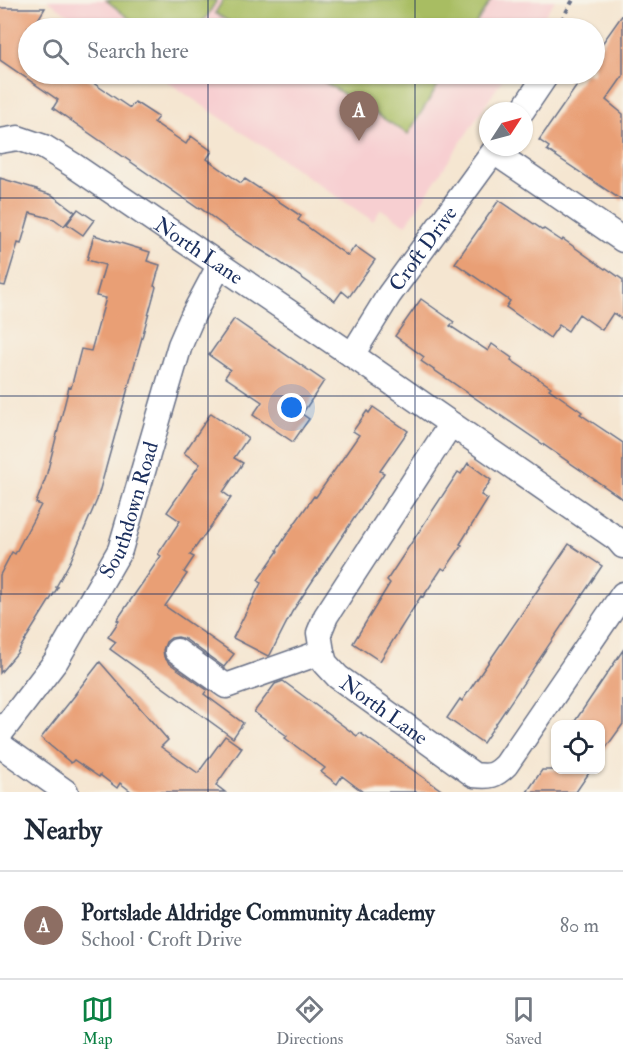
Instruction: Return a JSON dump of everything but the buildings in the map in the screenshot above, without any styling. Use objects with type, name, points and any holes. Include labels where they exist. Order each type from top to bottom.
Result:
[{"type":"street","points":[[528,102],[540,84]]},
{"type":"street","name":"North Lane","points":[[0,141],[18,138],[44,147],[352,355],[617,539],[623,546]]},
{"type":"street","name":"Croft Drive","points":[[352,355],[389,295],[491,156]]},
{"type":"street","points":[[506,156],[623,240]]},
{"type":"street","name":"Southdown Road","points":[[0,734],[56,661],[120,550],[180,345],[219,266]]},
{"type":"street","points":[[177,651],[226,686],[322,652],[319,633],[326,616],[451,424]]},
{"type":"street","name":"North Lane","points":[[322,652],[326,663],[338,677],[465,769],[474,775],[485,777],[496,775],[507,765],[623,594]]},
{"type":"street","points":[[0,745],[66,792]]},
{"type":"path","points":[[563,18],[573,0]]},
{"type":"shaded area","points":[[47,0],[555,0],[543,18],[74,18]]},
{"type":"shaded area","points":[[171,84],[499,84],[487,102],[479,102],[479,115],[406,225],[381,209],[373,221]]},
{"type":"green space","points":[[106,0],[217,0],[206,18],[128,18]]},
{"type":"green space","points":[[223,0],[491,0],[479,18],[223,18],[215,13]]},
{"type":"green space","points":[[327,84],[439,84],[408,134]]},
{"type":"place","name":"Portslade Aldridge Community Academy","points":[[359,141]]}]
